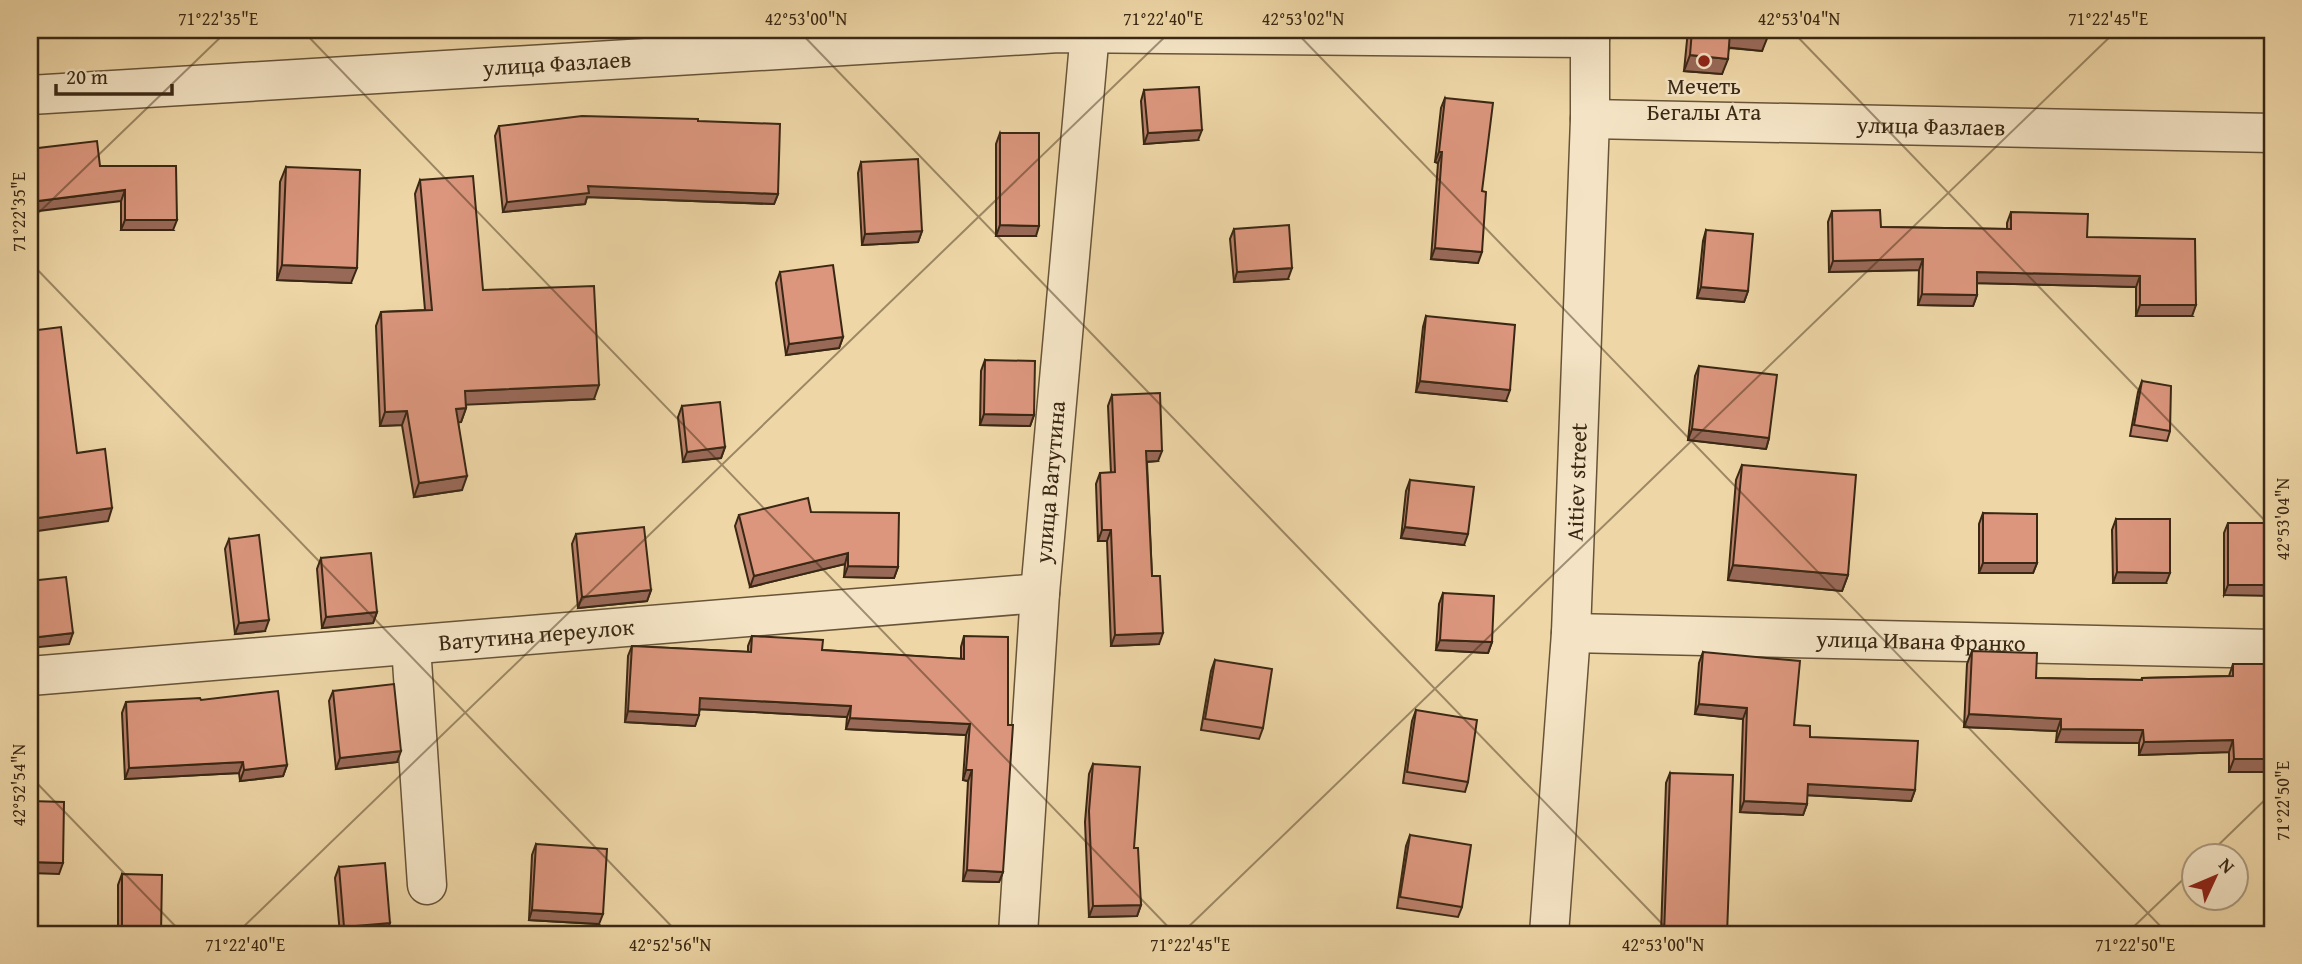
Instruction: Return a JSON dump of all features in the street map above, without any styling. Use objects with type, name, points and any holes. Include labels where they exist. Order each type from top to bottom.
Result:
[{"type":"street","name":"улица Фазлаев","points":[[30,96],[1069,32],[1590,34]]},
{"type":"street","name":"улица Ватутина","points":[[1018,934],[1041,593],[1069,32]]},
{"type":"street","name":"Aitiev street","points":[[1549,934],[1571,633],[1590,119],[1590,34]]},
{"type":"street","name":"улица Фазлаев","points":[[1590,119],[2272,133]]},
{"type":"street","name":"Ватутина переулок","points":[[30,676],[1041,593]]},
{"type":"street","name":"улица Ивана Франко","points":[[1571,633],[2272,649]]},
{"type":"street","points":[[411,646],[427,885]]},
{"type":"building","points":[[1692,30],[1768,30],[1768,36],[1730,32],[1728,59],[1690,55]]},
{"type":"building","points":[[1199,87],[1202,130],[1148,133],[1144,90]]},
{"type":"building","points":[[1445,98],[1493,103],[1482,191],[1486,192],[1482,252],[1435,248],[1442,152],[1439,152]]},
{"type":"building","points":[[582,116],[780,124],[778,194],[588,186],[589,193],[507,202],[499,126]]},
{"type":"building","points":[[1000,133],[1039,133],[1039,226],[1000,225]]},
{"type":"building","points":[[97,141],[100,166],[176,166],[177,220],[125,220],[125,190],[30,202],[30,149]]},
{"type":"building","points":[[918,159],[922,231],[865,234],[861,162]]},
{"type":"building","points":[[286,167],[360,170],[357,268],[282,265]]},
{"type":"building","points":[[473,176],[483,290],[594,286],[599,385],[465,391],[466,408],[456,409],[467,476],[419,483],[407,411],[385,412],[381,312],[432,310],[420,180]]},
{"type":"building","points":[[1880,210],[1881,227],[2011,229],[2011,212],[2088,214],[2087,237],[2195,239],[2196,305],[2140,305],[2140,276],[1977,272],[1977,295],[1922,294],[1923,259],[1833,261],[1832,211]]},
{"type":"building","points":[[1289,225],[1292,268],[1237,272],[1234,229]]},
{"type":"building","points":[[1706,230],[1753,234],[1748,291],[1701,287]]},
{"type":"building","points":[[833,265],[843,337],[789,344],[780,272]]},
{"type":"building","points":[[1426,316],[1515,325],[1510,390],[1420,381]]},
{"type":"building","points":[[61,327],[77,453],[105,449],[112,508],[30,519],[30,331]]},
{"type":"building","points":[[985,360],[1035,361],[1034,415],[984,414]]},
{"type":"building","points":[[1699,366],[1777,375],[1769,438],[1692,429]]},
{"type":"building","points":[[2142,381],[2171,386],[2170,431],[2134,425]]},
{"type":"building","points":[[1160,393],[1162,451],[1146,451],[1152,576],[1160,576],[1163,633],[1115,635],[1111,530],[1102,530],[1100,473],[1115,472],[1112,395]]},
{"type":"building","points":[[720,402],[725,447],[687,452],[682,406]]},
{"type":"building","points":[[1742,465],[1856,475],[1848,575],[1733,565]]},
{"type":"building","points":[[1410,480],[1474,487],[1468,534],[1405,527]]},
{"type":"building","points":[[808,498],[811,512],[899,513],[898,567],[848,566],[848,553],[754,576],[739,515]]},
{"type":"building","points":[[1983,513],[2037,514],[2037,563],[1983,563]]},
{"type":"building","points":[[2116,519],[2170,519],[2170,573],[2117,572]]},
{"type":"building","points":[[2228,523],[2272,523],[2272,585],[2228,585]]},
{"type":"building","points":[[644,527],[651,590],[582,597],[576,534]]},
{"type":"building","points":[[259,535],[269,620],[239,623],[229,539]]},
{"type":"building","points":[[371,553],[377,612],[326,617],[321,558]]},
{"type":"building","points":[[66,577],[73,633],[30,638],[30,581]]},
{"type":"building","points":[[1443,593],[1494,596],[1492,642],[1440,640]]},
{"type":"building","points":[[752,636],[823,640],[822,650],[964,659],[964,636],[1008,637],[1008,725],[1013,725],[1003,872],[967,870],[972,770],[966,770],[970,724],[850,718],[851,706],[700,698],[699,715],[628,711],[632,646],[751,652]]},
{"type":"building","points":[[1972,651],[2037,653],[2036,678],[2142,680],[2233,676],[2233,664],[2272,664],[2272,759],[2234,759],[2233,740],[2144,742],[2143,730],[2061,729],[2061,719],[1969,714]]},
{"type":"building","points":[[1703,652],[1800,661],[1794,725],[1810,726],[1810,737],[1918,741],[1915,790],[1808,784],[1807,804],[1744,801],[1747,708],[1699,704]]},
{"type":"building","points":[[1215,660],[1272,669],[1263,728],[1205,719]]},
{"type":"building","points":[[394,684],[401,751],[340,758],[333,691]]},
{"type":"building","points":[[278,691],[287,765],[244,770],[243,762],[129,768],[126,702],[201,700]]},
{"type":"building","points":[[1416,710],[1477,720],[1468,782],[1407,772]]},
{"type":"building","points":[[1093,764],[1140,767],[1134,848],[1138,848],[1141,905],[1093,906],[1089,811]]},
{"type":"building","points":[[1670,773],[1733,775],[1727,934],[1664,934]]},
{"type":"building","points":[[30,801],[64,802],[63,863],[30,862]]},
{"type":"building","points":[[1410,835],[1471,845],[1462,907],[1400,897]]},
{"type":"building","points":[[536,844],[607,849],[603,914],[532,910]]},
{"type":"building","points":[[385,863],[390,923],[344,927],[339,867]]},
{"type":"building","points":[[122,874],[162,875],[161,934],[122,934]]},
{"type":"place","name":"Мечеть Бегалы Ата","points":[[1704,61]]}]
